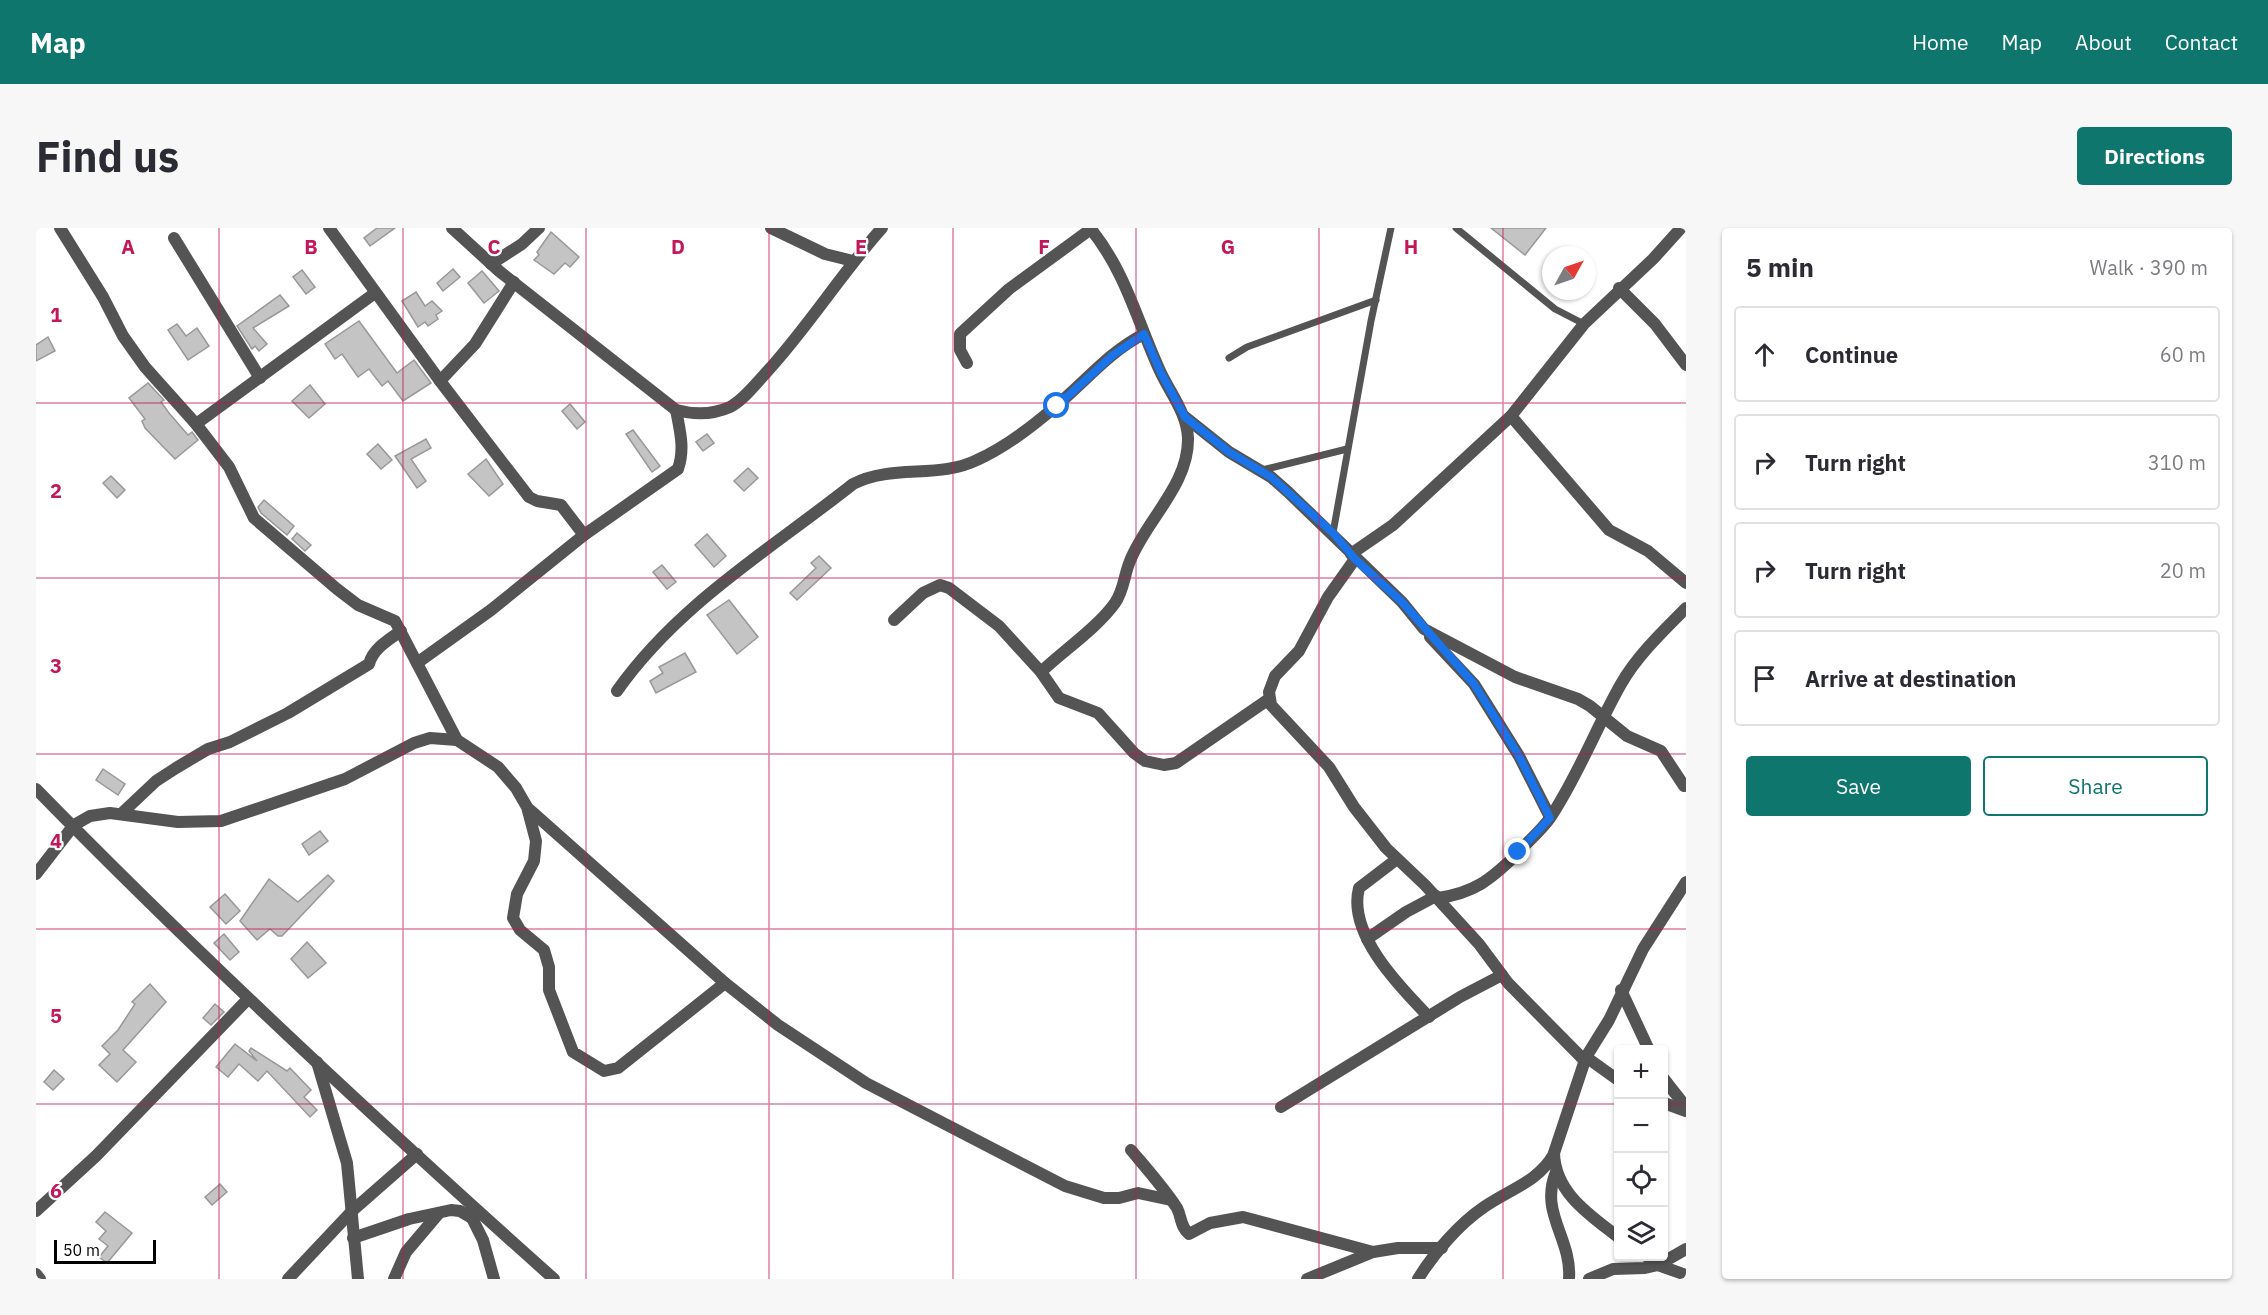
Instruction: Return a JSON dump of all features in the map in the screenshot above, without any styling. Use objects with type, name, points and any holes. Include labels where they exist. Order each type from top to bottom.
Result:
[{"type":"street","points":[[60,228],[103,297],[123,336],[145,368],[196,424],[229,467],[254,518],[358,605],[390,617],[401,631],[457,740]]},
{"type":"street","points":[[328,228],[440,381],[529,497],[537,501],[561,505],[584,535]]},
{"type":"street","points":[[452,228],[491,264],[676,410],[693,414],[712,413],[732,406],[747,393],[816,315],[853,261],[882,228]]},
{"type":"street","points":[[491,264],[522,244],[539,228]]},
{"type":"street","points":[[771,228],[825,254],[853,261]]},
{"type":"street","points":[[894,620],[932,587],[940,585],[949,588],[999,626],[1041,672],[1059,698],[1098,713],[1134,753],[1155,764],[1176,763],[1269,699],[1275,676],[1299,651],[1353,556],[1393,525],[1511,416],[1584,324],[1619,288],[1653,259],[1681,228]]},
{"type":"street","points":[[967,363],[960,350],[960,334],[1008,289],[1091,229],[1118,267],[1161,373],[1185,417],[1188,438],[1181,469],[1167,500],[1144,533],[1130,560],[1123,588],[1115,603],[1041,672]]},
{"type":"street","points":[[174,238],[260,378]]},
{"type":"street","points":[[440,381],[475,344],[514,282]]},
{"type":"street","points":[[1619,288],[1655,324],[1686,365]]},
{"type":"street","points":[[196,424],[375,293]]},
{"type":"street","points":[[617,691],[640,658],[676,620],[853,484],[878,475],[956,469],[978,460],[1025,431],[1057,406],[1113,355],[1144,334]]},
{"type":"street","points":[[417,663],[490,610],[584,535],[678,469],[682,458],[682,437],[676,410]]},
{"type":"street","points":[[1511,416],[1609,530],[1648,551],[1686,583]]},
{"type":"street","points":[[1185,417],[1229,452],[1259,470],[1288,492],[1402,602],[1474,684],[1519,756],[1550,818]]},
{"type":"street","points":[[1367,939],[1406,912],[1437,897],[1457,895],[1483,884],[1536,836],[1550,818],[1637,660],[1686,608]]},
{"type":"street","points":[[1424,629],[1506,673],[1578,699],[1627,736],[1661,751],[1684,786]]},
{"type":"street","points":[[121,814],[156,781],[176,768],[208,749],[230,742],[288,713],[369,664],[371,656],[401,631]]},
{"type":"street","points":[[1269,699],[1281,718],[1329,767],[1370,828],[1397,859],[1437,897],[1502,975],[1586,1059],[1614,1077]]},
{"type":"street","points":[[36,874],[74,825],[101,813],[178,822],[221,820],[345,778],[414,743],[430,738],[457,740],[498,767],[527,807],[725,983],[828,1060],[1000,1155],[1065,1186],[1104,1198],[1119,1198],[1138,1193],[1171,1200]]},
{"type":"street","points":[[36,789],[248,999],[417,1154],[476,1215],[554,1279]]},
{"type":"street","points":[[527,807],[534,827],[534,861],[517,894],[513,918],[520,930],[544,950],[549,967],[549,990],[574,1054],[604,1071],[618,1068],[725,983]]},
{"type":"street","points":[[1397,859],[1359,888],[1358,906],[1367,939],[1384,966],[1429,1017]]},
{"type":"street","points":[[1418,1279],[1442,1248],[1483,1208],[1545,1168],[1554,1153],[1586,1059],[1609,1020],[1621,990],[1643,949],[1686,882]]},
{"type":"street","points":[[1281,1107],[1502,975]]},
{"type":"street","points":[[1621,990],[1647,1045]]},
{"type":"street","points":[[36,1211],[96,1156],[248,999]]},
{"type":"street","points":[[318,1062],[347,1163],[358,1279]]},
{"type":"street","points":[[1668,1084],[1686,1109]]},
{"type":"street","points":[[1668,1104],[1686,1109]]},
{"type":"street","points":[[1131,1150],[1171,1200],[1178,1211],[1182,1227],[1189,1234],[1210,1223],[1243,1217],[1373,1252]]},
{"type":"street","points":[[1554,1153],[1556,1172],[1560,1182],[1576,1202],[1614,1234]]},
{"type":"street","points":[[288,1279],[352,1211],[417,1154]]},
{"type":"street","points":[[1556,1172],[1549,1198],[1567,1248],[1569,1279]]},
{"type":"street","points":[[353,1238],[440,1212],[460,1211],[476,1215]]},
{"type":"street","points":[[394,1279],[406,1251],[440,1212]]},
{"type":"street","points":[[476,1215],[494,1279]]},
{"type":"street","points":[[1307,1279],[1373,1252],[1398,1248],[1442,1248]]},
{"type":"street","points":[[1589,1279],[1613,1269],[1645,1268],[1658,1265],[1686,1249]]},
{"type":"street","points":[[1652,1261],[1686,1275]]},
{"type":"street","points":[[36,1274],[40,1279]]},
{"type":"lane","points":[[1333,533],[1347,449],[1392,228]]},
{"type":"lane","points":[[1456,228],[1555,309],[1584,324]]},
{"type":"lane","points":[[1229,358],[1247,347],[1376,300]]},
{"type":"lane","points":[[1259,470],[1347,449]]},
{"type":"building","points":[[377,228],[395,228],[370,246],[364,238]]},
{"type":"building","points":[[1491,228],[1546,228],[1525,255]]},
{"type":"building","points":[[551,232],[579,257],[570,267],[565,263],[554,274],[534,260]]},
{"type":"building","points":[[453,269],[460,277],[443,291],[437,283]]},
{"type":"building","points":[[302,270],[315,287],[306,294],[293,277]]},
{"type":"building","points":[[482,271],[499,291],[484,303],[468,283]]},
{"type":"building","points":[[416,292],[425,306],[432,301],[442,311],[436,315],[438,319],[428,326],[425,322],[418,327],[402,301]]},
{"type":"building","points":[[280,295],[289,306],[253,328],[267,344],[259,351],[255,346],[252,349],[237,326]]},
{"type":"building","points":[[359,321],[397,373],[414,360],[431,383],[403,401],[388,381],[382,386],[369,369],[358,377],[342,354],[335,359],[325,344]]},
{"type":"building","points":[[177,324],[186,336],[197,328],[209,346],[188,360],[168,330]]},
{"type":"building","points":[[48,337],[55,351],[36,361],[36,345]]},
{"type":"building","points":[[148,383],[164,400],[161,402],[188,435],[192,432],[198,440],[175,459],[145,428],[142,421],[145,419],[129,398]]},
{"type":"building","points":[[310,385],[325,404],[309,418],[292,401]]},
{"type":"building","points":[[570,404],[585,422],[577,429],[562,411]]},
{"type":"building","points":[[633,430],[660,466],[652,472],[626,434]]},
{"type":"building","points":[[707,434],[714,443],[703,451],[696,442]]},
{"type":"building","points":[[426,439],[431,448],[411,459],[426,481],[417,488],[395,456]]},
{"type":"building","points":[[378,444],[392,460],[381,469],[367,454]]},
{"type":"building","points":[[486,459],[503,484],[489,496],[468,474]]},
{"type":"building","points":[[748,468],[758,478],[744,491],[734,481]]},
{"type":"building","points":[[111,476],[125,490],[117,498],[103,483]]},
{"type":"building","points":[[264,500],[294,526],[287,535],[261,513],[258,507]]},
{"type":"building","points":[[297,533],[311,545],[305,551],[292,539]]},
{"type":"building","points":[[707,534],[726,556],[714,567],[695,545]]},
{"type":"building","points":[[819,556],[831,568],[797,600],[790,593],[816,568],[811,563]]},
{"type":"building","points":[[662,565],[676,582],[667,589],[653,572]]},
{"type":"building","points":[[729,600],[758,637],[737,654],[707,615]]},
{"type":"building","points":[[685,653],[696,672],[656,693],[650,681],[663,673],[659,667]]},
{"type":"building","points":[[103,769],[125,784],[118,795],[96,780]]},
{"type":"building","points":[[320,831],[328,841],[309,855],[302,844]]},
{"type":"building","points":[[328,875],[334,881],[282,936],[278,936],[270,929],[257,940],[240,921],[269,879],[298,902]]},
{"type":"building","points":[[225,894],[240,911],[226,924],[210,907]]},
{"type":"building","points":[[224,934],[239,952],[230,960],[214,943]]},
{"type":"building","points":[[307,942],[326,963],[308,978],[291,959]]},
{"type":"building","points":[[150,984],[166,1002],[123,1050],[136,1062],[117,1082],[99,1065],[110,1054],[102,1046],[118,1030],[135,1004],[132,1002]]},
{"type":"building","points":[[215,1004],[224,1012],[211,1025],[203,1018]]},
{"type":"building","points":[[235,1044],[257,1061],[249,1051],[251,1048],[287,1071],[290,1068],[311,1090],[304,1097],[317,1110],[310,1117],[267,1071],[258,1081],[239,1064],[228,1077],[216,1067]]},
{"type":"building","points":[[54,1070],[64,1079],[53,1090],[44,1082]]},
{"type":"building","points":[[220,1184],[227,1192],[212,1205],[205,1197]]},
{"type":"building","points":[[105,1212],[132,1233],[107,1263],[99,1257],[108,1246],[99,1239],[106,1231],[96,1222]]},
{"type":"route","points":[[1057,406],[1128,342],[1144,334],[1161,373],[1185,417],[1229,452],[1271,477],[1333,533],[1355,559],[1402,602],[1474,684],[1519,756],[1550,818],[1536,836],[1518,852]]}]
